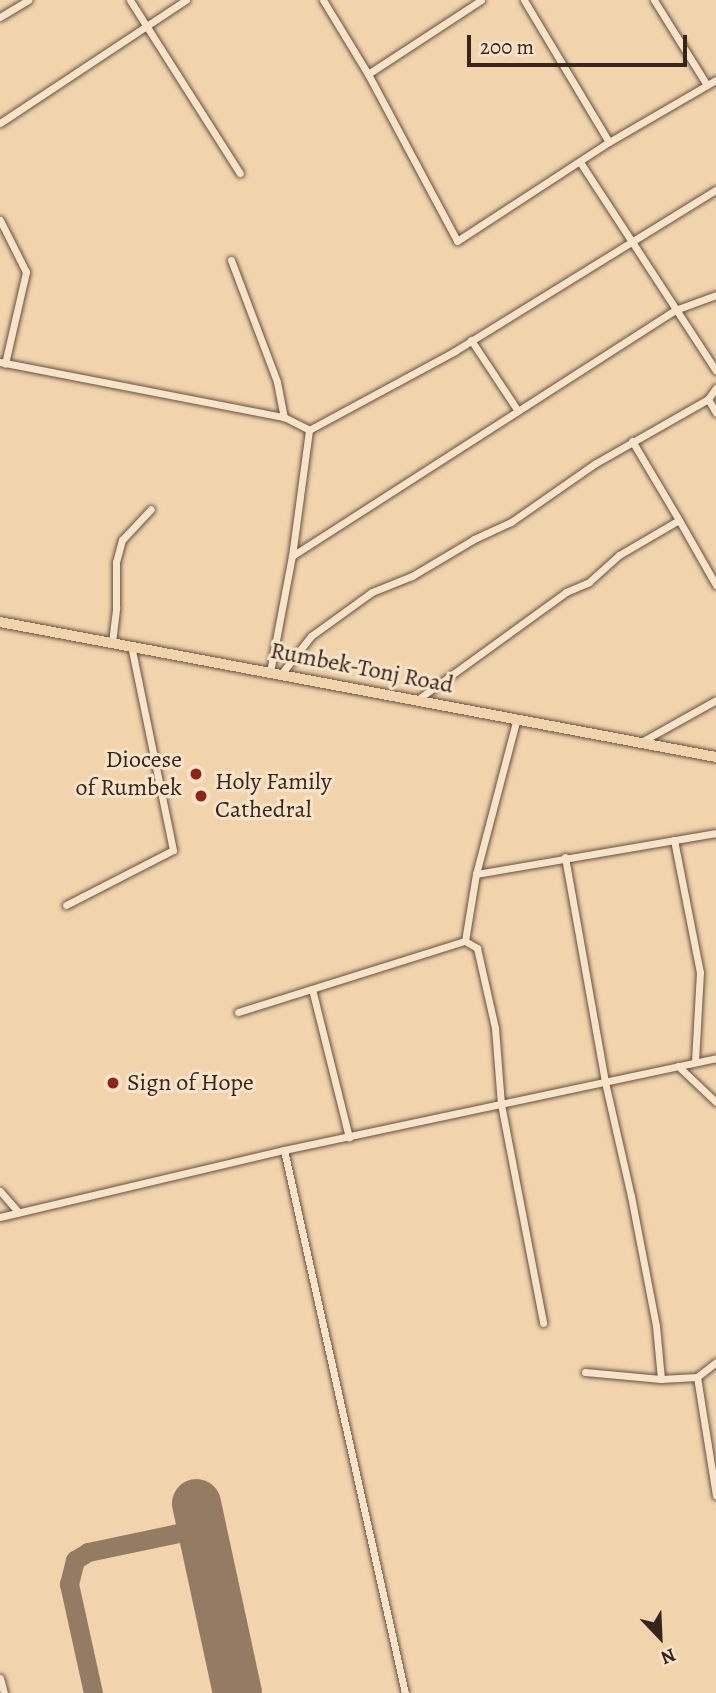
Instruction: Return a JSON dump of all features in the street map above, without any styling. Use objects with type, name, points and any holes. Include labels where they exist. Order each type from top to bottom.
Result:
[{"type":"main road","name":"Rumbek-Tonj Road","points":[[0,622],[716,757]]},
{"type":"street","points":[[0,17],[28,0]]},
{"type":"street","points":[[130,0],[240,173]]},
{"type":"street","points":[[0,122],[186,0]]},
{"type":"street","points":[[323,0],[368,74],[457,241],[609,142],[716,80]]},
{"type":"street","points":[[368,74],[481,0]]},
{"type":"street","points":[[524,0],[609,142]]},
{"type":"street","points":[[654,0],[707,85]]},
{"type":"street","points":[[580,162],[716,371]]},
{"type":"street","points":[[309,430],[471,340],[716,190]]},
{"type":"street","points":[[0,220],[26,272],[2,363],[284,417],[309,430]]},
{"type":"street","points":[[231,260],[277,382],[284,417]]},
{"type":"street","points":[[292,556],[675,310],[716,295]]},
{"type":"street","points":[[471,340],[518,411]]},
{"type":"street","points":[[276,672],[311,636],[372,592],[412,576],[474,539],[511,522],[632,441],[708,399],[716,388]]},
{"type":"street","points":[[708,399],[716,413]]},
{"type":"street","points":[[276,672],[309,430]]},
{"type":"street","points":[[632,441],[716,585]]},
{"type":"street","points":[[112,642],[116,607],[116,562],[122,540],[151,509]]},
{"type":"street","points":[[417,700],[566,592],[589,582],[619,555],[679,520]]},
{"type":"street","points":[[66,905],[173,850],[131,646]]},
{"type":"street","points":[[641,742],[716,700]]},
{"type":"street","points":[[466,941],[476,874],[517,718]]},
{"type":"street","points":[[476,874],[716,833]]},
{"type":"street","points":[[674,841],[700,972],[695,1062]]},
{"type":"street","points":[[565,857],[604,1082],[651,1300],[661,1379]]},
{"type":"street","points":[[238,1012],[466,941],[477,948],[495,1028],[501,1104],[543,1323]]},
{"type":"street","points":[[312,989],[349,1137]]},
{"type":"street","points":[[0,1217],[284,1150],[716,1058]]},
{"type":"street","points":[[678,1066],[716,1102]]},
{"type":"street","points":[[284,1150],[405,1693]]},
{"type":"street","points":[[0,1191],[18,1212]]},
{"type":"street","points":[[584,1372],[661,1379],[697,1377],[716,1362]]},
{"type":"street","points":[[697,1377],[716,1495]]},
{"type":"street","points":[[0,1678],[4,1693]]},
{"type":"taxiway","points":[[93,1693],[69,1584],[75,1560],[88,1552],[202,1528]]},
{"type":"runway","points":[[196,1503],[237,1693]]},
{"type":"place","name":"Diocese of Rumbek","points":[[196,774]]},
{"type":"place","name":"Holy Family Cathedral","points":[[201,796]]},
{"type":"place","name":"Sign of Hope","points":[[113,1083]]}]
